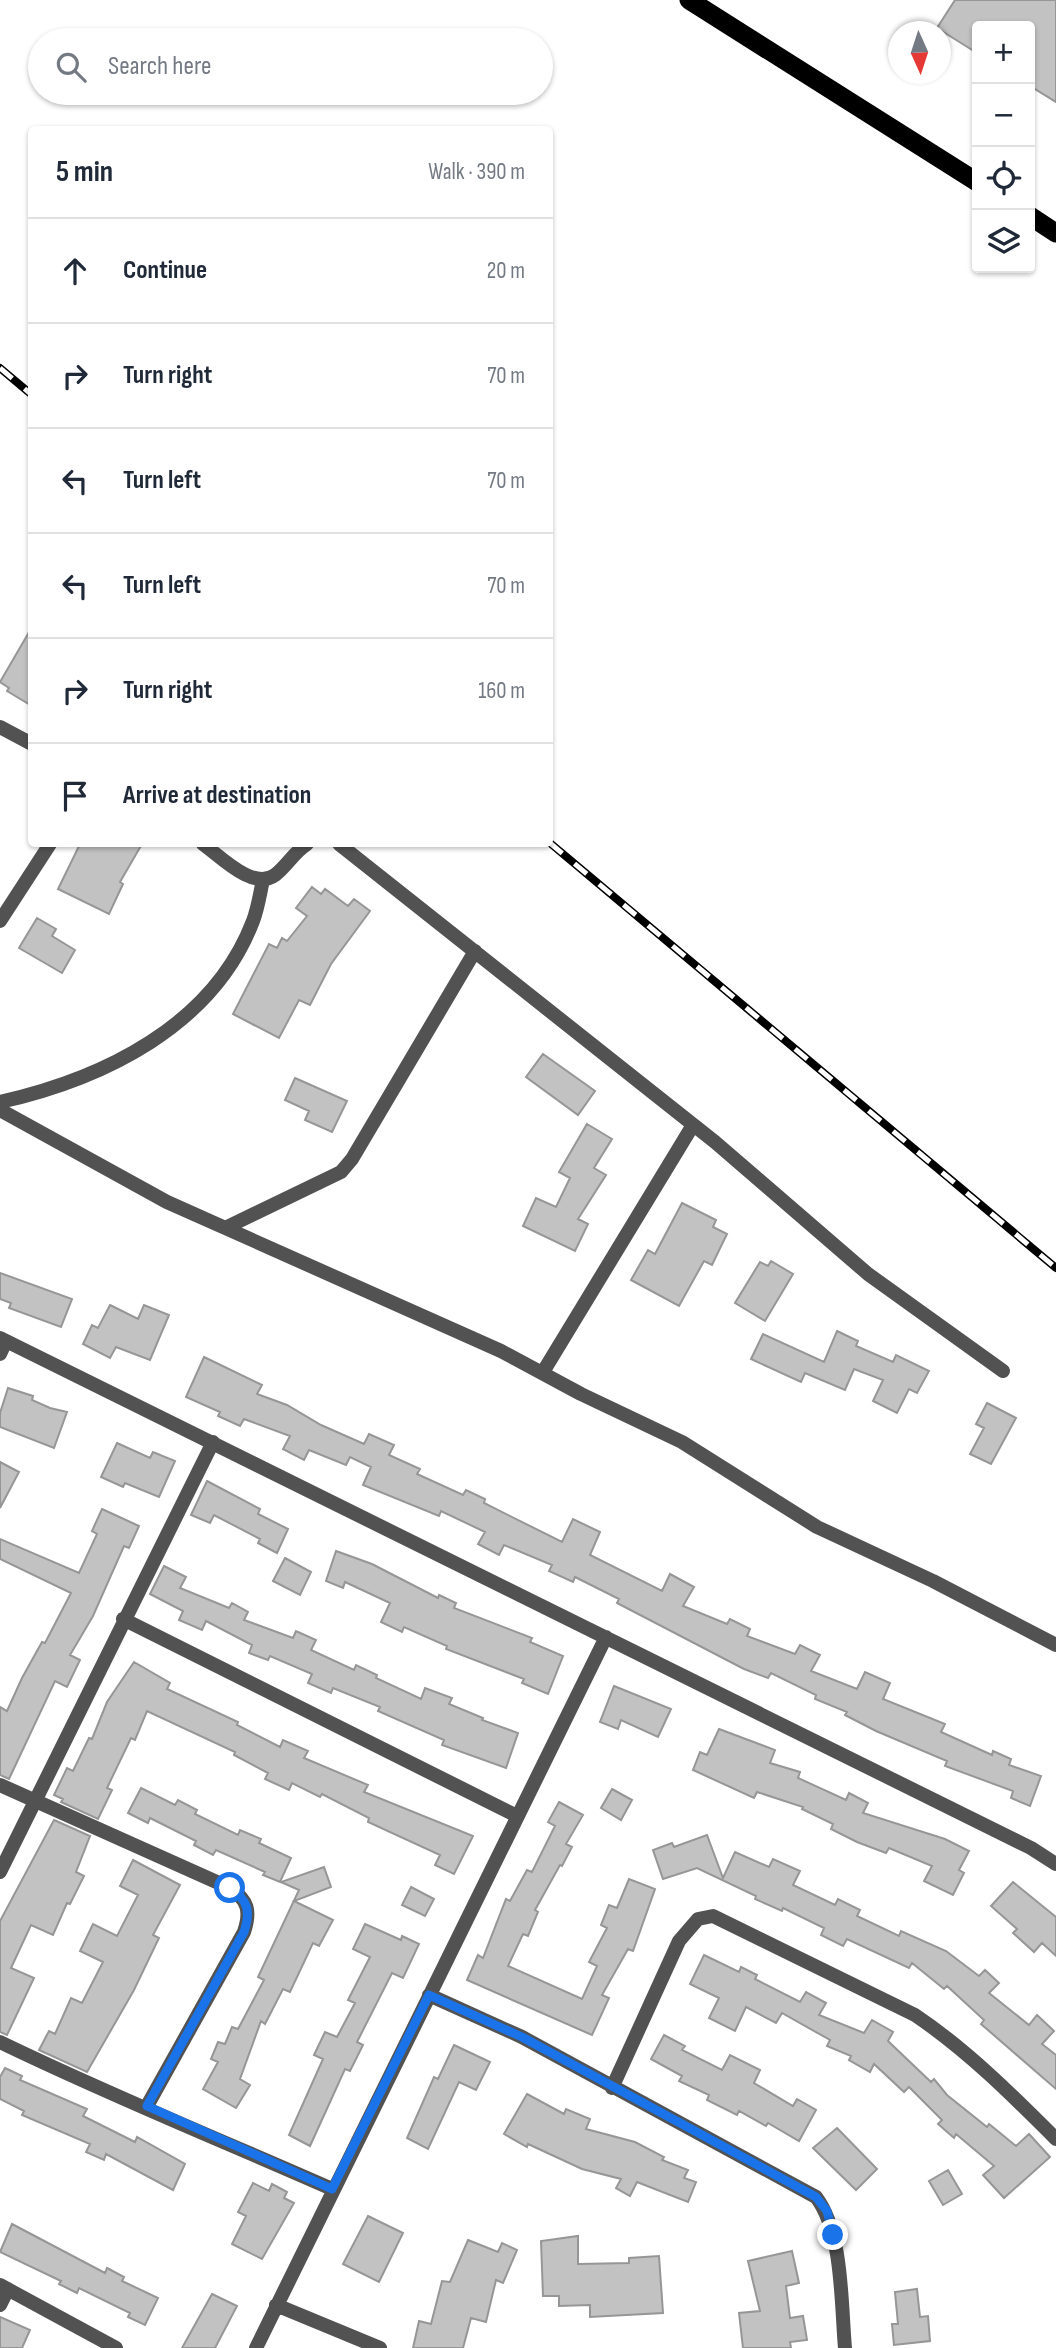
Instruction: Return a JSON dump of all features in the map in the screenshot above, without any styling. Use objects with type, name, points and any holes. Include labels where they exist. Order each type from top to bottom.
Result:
[{"type":"highway","points":[[689,0],[972,179]]},
{"type":"highway","points":[[1035,219],[1056,233]]},
{"type":"street","points":[[0,727],[28,742]]},
{"type":"street","points":[[0,921],[48,847]]},
{"type":"street","points":[[208,847],[251,877],[263,880],[273,876],[304,847]]},
{"type":"street","points":[[343,847],[693,1125],[868,1274],[1003,1371]]},
{"type":"street","points":[[0,1102],[85,1076],[155,1041],[175,1025],[210,992],[230,963],[254,919],[263,880]]},
{"type":"street","points":[[225,1227],[341,1172],[352,1159],[475,951]]},
{"type":"street","points":[[0,1111],[167,1202],[543,1372],[581,1394],[682,1442],[817,1527],[933,1581],[1056,1645]]},
{"type":"street","points":[[543,1372],[693,1125]]},
{"type":"street","points":[[2,1344],[213,1442],[1031,1848],[1056,1864]]},
{"type":"street","points":[[0,1872],[213,1442]]},
{"type":"street","points":[[124,1619],[517,1816]]},
{"type":"street","points":[[256,2348],[606,1637]]},
{"type":"street","points":[[0,1785],[230,1888],[242,1896],[248,1907],[244,1932],[147,2106]]},
{"type":"street","points":[[612,2088],[679,1941],[698,1919],[713,1916],[915,2015],[940,2031],[1000,2083],[1056,2139]]},
{"type":"street","points":[[429,1995],[522,2037],[816,2197],[827,2211],[833,2235],[845,2348]]},
{"type":"street","points":[[0,2042],[102,2090],[147,2106],[332,2189]]},
{"type":"street","points":[[0,2305],[4,2287],[116,2348]]},
{"type":"street","points":[[276,2305],[380,2348]]},
{"type":"building","points":[[955,0],[1056,0],[1056,102],[1035,89],[1035,21],[972,21],[972,50],[951,37],[951,21],[942,21]]},
{"type":"building","points":[[28,634],[28,704],[7,691],[9,688],[0,682]]},
{"type":"building","points":[[79,847],[140,847],[120,882],[123,884],[109,914],[58,889]]},
{"type":"building","points":[[312,887],[321,894],[325,889],[348,906],[354,899],[370,911],[331,964],[310,1005],[299,1000],[279,1038],[233,1014],[269,944],[277,948],[282,938],[287,941],[307,916],[296,908]]},
{"type":"building","points":[[37,918],[56,929],[52,936],[75,950],[62,973],[19,948]]},
{"type":"building","points":[[543,1054],[595,1091],[578,1115],[526,1077]]},
{"type":"building","points":[[295,1078],[347,1101],[332,1132],[305,1120],[309,1111],[285,1100]]},
{"type":"building","points":[[587,1124],[612,1139],[594,1168],[606,1175],[578,1219],[588,1224],[575,1251],[523,1226],[536,1198],[556,1207],[570,1178],[559,1172]]},
{"type":"building","points":[[682,1203],[716,1220],[713,1227],[727,1234],[712,1265],[704,1261],[679,1306],[631,1280],[648,1250],[655,1254]]},
{"type":"building","points":[[771,1261],[793,1274],[765,1321],[735,1303],[760,1262],[768,1266]]},
{"type":"building","points":[[0,1273],[72,1299],[61,1327],[9,1308],[11,1303],[0,1299]]},
{"type":"building","points":[[110,1305],[138,1319],[144,1305],[169,1315],[150,1360],[116,1347],[110,1358],[83,1344],[92,1325],[98,1328]]},
{"type":"building","points":[[837,1331],[858,1341],[856,1346],[893,1362],[896,1355],[929,1371],[917,1393],[909,1389],[897,1413],[873,1401],[883,1380],[854,1369],[845,1390],[805,1373],[801,1382],[751,1359],[763,1334],[824,1362]]},
{"type":"building","points":[[204,1357],[262,1385],[257,1394],[287,1405],[321,1425],[364,1444],[369,1434],[394,1445],[389,1455],[420,1469],[417,1474],[463,1495],[466,1490],[485,1499],[484,1503],[562,1542],[573,1519],[600,1532],[590,1555],[662,1591],[670,1574],[694,1587],[683,1606],[727,1624],[730,1619],[750,1629],[747,1636],[795,1654],[800,1645],[820,1655],[811,1671],[857,1689],[865,1672],[890,1683],[883,1699],[945,1724],[941,1732],[992,1755],[993,1751],[1011,1759],[1009,1765],[1041,1776],[1030,1806],[1011,1798],[1013,1791],[945,1766],[947,1761],[876,1731],[845,1715],[847,1712],[815,1699],[816,1695],[771,1673],[768,1678],[744,1669],[617,1603],[619,1599],[575,1577],[573,1582],[549,1571],[552,1565],[504,1545],[499,1555],[478,1544],[485,1532],[441,1511],[439,1516],[363,1485],[371,1467],[350,1457],[346,1465],[309,1450],[304,1460],[283,1449],[290,1436],[244,1419],[240,1426],[218,1416],[220,1412],[186,1397]]},
{"type":"building","points":[[8,1388],[33,1396],[32,1400],[50,1408],[67,1412],[54,1448],[0,1427],[0,1413]]},
{"type":"building","points":[[987,1403],[1016,1418],[991,1464],[970,1454],[984,1428],[976,1424]]},
{"type":"building","points":[[117,1443],[150,1458],[153,1452],[175,1461],[159,1497],[125,1483],[123,1487],[101,1477]]},
{"type":"building","points":[[0,1462],[19,1472],[0,1508]]},
{"type":"building","points":[[207,1481],[260,1509],[258,1514],[288,1529],[277,1553],[258,1543],[260,1539],[214,1515],[210,1523],[191,1515]]},
{"type":"building","points":[[102,1509],[139,1526],[129,1548],[124,1546],[93,1616],[70,1655],[80,1660],[67,1687],[55,1681],[9,1779],[0,1775],[0,1707],[7,1711],[22,1678],[42,1642],[45,1643],[71,1593],[0,1559],[0,1539],[79,1573],[97,1534],[92,1531]]},
{"type":"building","points":[[336,1551],[372,1564],[438,1598],[439,1595],[456,1603],[454,1608],[532,1638],[530,1642],[563,1656],[548,1694],[522,1683],[524,1679],[446,1649],[447,1646],[404,1627],[402,1632],[381,1622],[390,1603],[345,1582],[343,1588],[326,1581]]},
{"type":"building","points":[[285,1558],[311,1572],[300,1595],[273,1581]]},
{"type":"building","points":[[164,1566],[186,1577],[180,1588],[229,1608],[232,1603],[248,1612],[244,1620],[293,1638],[296,1631],[316,1640],[311,1650],[354,1670],[356,1665],[377,1675],[376,1678],[421,1699],[425,1688],[452,1698],[449,1704],[518,1733],[506,1768],[442,1745],[444,1740],[378,1711],[380,1707],[333,1688],[331,1693],[308,1683],[312,1674],[270,1656],[268,1660],[249,1653],[252,1645],[206,1621],[202,1630],[179,1620],[183,1611],[150,1594]]},
{"type":"building","points":[[134,1662],[170,1683],[167,1689],[238,1722],[237,1725],[280,1747],[283,1740],[308,1751],[304,1758],[368,1785],[364,1792],[473,1836],[454,1874],[435,1865],[440,1855],[368,1822],[369,1818],[322,1794],[320,1797],[292,1783],[289,1790],[265,1779],[268,1773],[234,1755],[235,1752],[147,1711],[135,1740],[131,1738],[107,1788],[112,1790],[98,1819],[61,1802],[63,1799],[54,1795],[67,1768],[73,1771],[89,1738],[92,1739],[107,1702]]},
{"type":"building","points":[[614,1686],[671,1709],[658,1737],[621,1720],[618,1729],[600,1722]]},
{"type":"building","points":[[719,1729],[775,1750],[770,1763],[800,1772],[798,1778],[846,1800],[849,1793],[868,1803],[863,1813],[945,1839],[969,1851],[959,1870],[964,1873],[953,1895],[924,1881],[932,1866],[889,1848],[886,1853],[857,1842],[831,1829],[833,1824],[802,1809],[803,1807],[757,1792],[754,1798],[693,1770],[700,1752],[707,1755]]},
{"type":"building","points":[[141,1788],[175,1805],[178,1800],[197,1810],[195,1814],[238,1835],[240,1830],[261,1839],[259,1843],[291,1858],[280,1882],[263,1875],[265,1872],[216,1850],[213,1855],[194,1845],[196,1841],[150,1818],[148,1823],[128,1813]]},
{"type":"building","points":[[612,1789],[632,1800],[621,1820],[601,1808]]},
{"type":"building","points":[[559,1802],[583,1815],[566,1844],[572,1847],[535,1910],[538,1912],[528,1936],[523,1934],[508,1966],[582,1999],[597,1966],[589,1962],[607,1928],[601,1925],[609,1905],[617,1908],[629,1879],[655,1889],[633,1951],[628,1949],[602,1995],[609,1998],[592,2035],[467,1980],[478,1955],[483,1958],[506,1899],[510,1901],[527,1870],[532,1872],[555,1826],[548,1822]]},
{"type":"building","points":[[54,1820],[90,1836],[76,1872],[84,1876],[70,1904],[67,1903],[53,1935],[31,1925],[11,1968],[34,1978],[7,2035],[0,2032],[0,1921]]},
{"type":"building","points":[[707,1835],[723,1878],[735,1852],[769,1867],[773,1859],[800,1871],[793,1885],[835,1905],[838,1899],[860,1910],[857,1916],[899,1936],[901,1931],[946,1951],[979,1976],[985,1970],[999,1983],[989,1993],[1029,2025],[1037,2015],[1054,2031],[1042,2044],[1056,2055],[1056,2089],[981,2024],[984,2020],[947,1986],[944,1989],[912,1963],[909,1968],[847,1939],[843,1946],[821,1935],[824,1928],[783,1908],[782,1911],[755,1899],[756,1896],[697,1868],[663,1879],[653,1850],[672,1843],[674,1847]]},
{"type":"building","points":[[133,1860],[180,1885],[153,1935],[159,1938],[134,1990],[87,2072],[39,2050],[49,2031],[55,2034],[71,1998],[82,2003],[103,1962],[80,1951],[93,1924],[117,1936],[138,1895],[120,1886]]},
{"type":"building","points":[[324,1867],[331,1887],[294,1901],[333,1920],[319,1946],[313,1943],[290,1992],[283,1989],[265,2024],[261,2021],[240,2079],[250,2085],[236,2108],[203,2089],[218,2062],[211,2059],[218,2042],[225,2044],[232,2027],[238,2029],[264,1980],[258,1977],[299,1890],[281,1882]]},
{"type":"building","points":[[1013,1882],[1056,1917],[1056,1956],[1042,1943],[1034,1952],[1013,1933],[1017,1929],[991,1906]]},
{"type":"building","points":[[411,1887],[434,1899],[425,1916],[402,1905]]},
{"type":"building","points":[[365,1924],[401,1940],[402,1936],[419,1944],[403,1978],[392,1973],[357,2042],[363,2045],[350,2071],[345,2069],[310,2146],[289,2135],[323,2059],[314,2055],[325,2032],[337,2037],[355,2003],[348,2000],[370,1957],[353,1949]]},
{"type":"building","points":[[704,1955],[739,1972],[741,1967],[757,1975],[755,1979],[800,2002],[806,1992],[826,2003],[819,2015],[864,2033],[872,2020],[893,2032],[888,2041],[931,2082],[934,2079],[947,2095],[987,2127],[989,2124],[1016,2146],[1029,2134],[1050,2157],[1004,2198],[983,2175],[994,2166],[956,2134],[954,2138],[938,2124],[942,2120],[909,2087],[904,2092],[874,2064],[870,2072],[849,2060],[851,2056],[827,2046],[830,2040],[782,2013],[776,2023],[746,2007],[735,2031],[709,2018],[719,1998],[690,1984]]},
{"type":"building","points":[[664,2035],[685,2046],[682,2050],[722,2070],[730,2055],[760,2070],[754,2083],[793,2106],[797,2099],[816,2110],[799,2141],[768,2123],[766,2126],[739,2111],[737,2115],[707,2100],[709,2095],[679,2081],[682,2076],[651,2059]]},
{"type":"building","points":[[454,2045],[490,2062],[476,2090],[459,2082],[428,2149],[407,2138],[434,2077],[438,2079]]},
{"type":"building","points":[[5,2068],[22,2076],[20,2080],[87,2109],[83,2116],[135,2142],[137,2137],[185,2164],[173,2190],[106,2154],[104,2160],[86,2152],[90,2144],[22,2115],[24,2111],[0,2099],[0,2077]]},
{"type":"building","points":[[527,2094],[564,2114],[566,2109],[590,2119],[586,2129],[635,2142],[664,2157],[662,2160],[688,2170],[684,2178],[696,2182],[688,2202],[637,2182],[630,2196],[616,2188],[621,2179],[582,2169],[528,2144],[527,2147],[504,2134]]},
{"type":"building","points":[[837,2128],[877,2169],[856,2190],[813,2148]]},
{"type":"building","points":[[948,2170],[962,2194],[943,2205],[929,2181]]},
{"type":"building","points":[[253,2183],[269,2191],[272,2184],[287,2192],[284,2198],[294,2203],[262,2259],[232,2244],[246,2216],[238,2212]]},
{"type":"building","points":[[368,2216],[403,2233],[379,2282],[343,2264]]},
{"type":"building","points":[[12,2224],[105,2273],[107,2268],[124,2277],[122,2281],[158,2298],[145,2325],[128,2317],[130,2313],[79,2288],[77,2293],[59,2284],[61,2281],[0,2252]]},
{"type":"building","points":[[578,2236],[578,2264],[629,2263],[629,2258],[659,2256],[663,2313],[590,2317],[590,2305],[559,2306],[559,2296],[543,2296],[541,2241]]},
{"type":"building","points":[[468,2240],[498,2252],[502,2243],[517,2250],[503,2283],[496,2280],[486,2322],[471,2318],[463,2348],[413,2348],[419,2321],[431,2324],[442,2281],[450,2282]]},
{"type":"building","points":[[792,2251],[799,2283],[786,2286],[790,2318],[803,2316],[807,2340],[790,2342],[791,2348],[743,2348],[739,2313],[760,2311],[748,2261]]},
{"type":"building","points":[[917,2289],[920,2317],[928,2316],[930,2341],[894,2345],[892,2324],[898,2324],[895,2292]]},
{"type":"building","points":[[212,2294],[237,2306],[215,2348],[182,2348]]},
{"type":"building","points":[[0,2317],[30,2330],[22,2348],[0,2348]]},
{"type":"railway","points":[[0,368],[28,392]]},
{"type":"railway","points":[[553,846],[1056,1268]]},
{"type":"route","points":[[230,1888],[242,1896],[248,1907],[244,1932],[147,2106],[332,2189],[429,1995],[522,2037],[816,2197],[827,2211],[833,2235]]}]
